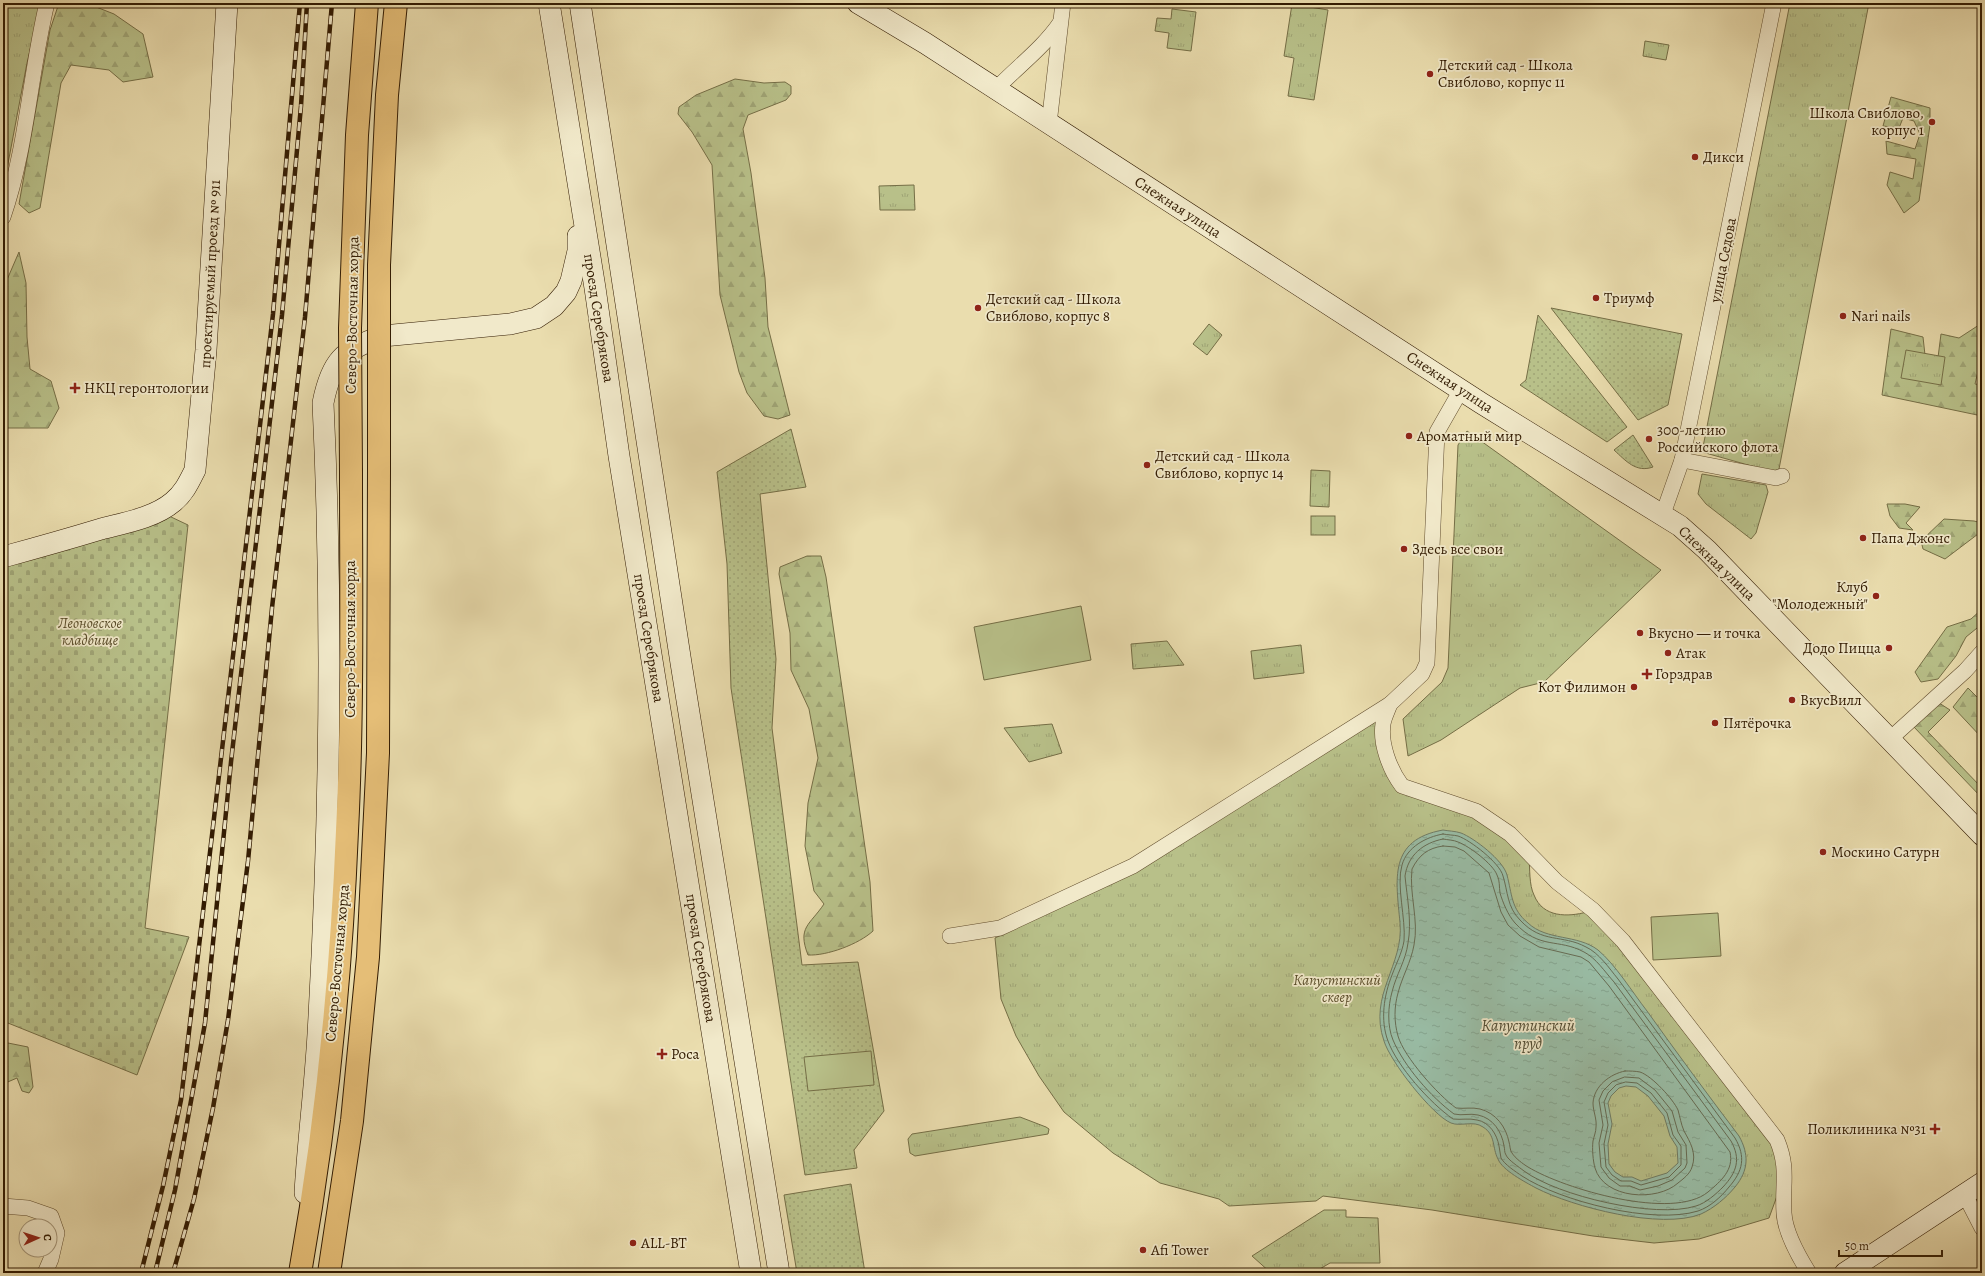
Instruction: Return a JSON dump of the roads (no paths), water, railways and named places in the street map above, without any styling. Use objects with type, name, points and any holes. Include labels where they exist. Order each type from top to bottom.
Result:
[{"type":"main road","name":"проектируемый проезд № 911","points":[[3,557],[133,520],[159,511],[172,503],[180,495],[188,485],[195,470],[206,350],[227,3]]},
{"type":"main road","name":"Северо-Восточная хорда","points":[[299,1273],[324,1118],[338,978],[345,860],[351,701],[350,328],[356,151],[367,3]]},
{"type":"main road","name":"Северо-Восточная хорда","points":[[329,1273],[352,1121],[368,957],[378,753],[379,266],[387,95],[396,3]]},
{"type":"main road","name":"проезд Серебрякова","points":[[549,3],[578,193],[751,1273]]},
{"type":"main road","name":"проезд Серебрякова","points":[[580,3],[680,655],[779,1273]]},
{"type":"main road","points":[[585,35],[587,3]]},
{"type":"main road","name":"Снежная улица","points":[[858,3],[925,43],[1461,390],[1663,514],[1680,526],[1707,550],[1982,834]]},
{"type":"main road","points":[[299,1273],[308,1135],[318,1037],[323,931],[329,657],[329,543],[323,404],[328,381],[339,361],[352,349],[365,342],[383,336],[510,324],[536,318],[554,306],[566,292],[571,281],[578,251],[578,193]]},
{"type":"main road","points":[[1845,1273],[1982,1183]]},
{"type":"street","points":[[3,216],[16,172],[40,31],[47,3]]},
{"type":"street","points":[[1050,124],[1064,3]]},
{"type":"street","name":"улица Седова","points":[[1663,514],[1682,460],[1774,3]]},
{"type":"street","points":[[996,89],[1016,68],[1050,38],[1061,20]]},
{"type":"street","points":[[950,936],[1000,928],[1133,866],[1390,704],[1422,674],[1427,663],[1437,432],[1461,390]]},
{"type":"street","points":[[1682,460],[1776,478],[1782,476]]},
{"type":"street","points":[[1890,739],[1964,671],[1982,652]]},
{"type":"street","points":[[1390,704],[1382,731],[1389,760],[1395,776],[1402,786],[1476,811],[1510,834],[1557,882],[1593,910],[1623,940],[1777,1140],[1784,1156],[1786,1172],[1784,1215],[1790,1235],[1809,1273]]},
{"type":"street","points":[[1965,1195],[1982,1228]]},
{"type":"street","points":[[3,1206],[28,1208],[52,1216],[57,1233],[51,1259],[45,1273]]},
{"type":"water","name":"Капустинский пруд","points":[[1443,830],[1456,832],[1467,836],[1480,845],[1494,856],[1504,869],[1507,875],[1515,907],[1522,918],[1536,929],[1544,933],[1590,945],[1598,950],[1617,971],[1739,1136],[1745,1149],[1746,1162],[1740,1181],[1720,1202],[1701,1214],[1684,1218],[1664,1219],[1641,1218],[1617,1214],[1572,1202],[1536,1188],[1514,1175],[1504,1167],[1496,1155],[1490,1134],[1483,1127],[1475,1124],[1451,1123],[1433,1110],[1423,1099],[1403,1074],[1388,1050],[1380,1024],[1380,1009],[1400,938],[1397,891],[1399,864],[1404,852],[1413,843],[1425,835]],"holes":[[[1626,1086],[1636,1087],[1648,1096],[1664,1116],[1670,1136],[1677,1147],[1678,1163],[1667,1173],[1641,1181],[1632,1177],[1623,1177],[1615,1172],[1609,1164],[1608,1144],[1612,1124],[1608,1103],[1611,1096],[1619,1088]]]},
{"type":"railway","points":[[141,1273],[163,1186],[181,1100],[273,314],[300,3]]},
{"type":"railway","points":[[155,1273],[175,1190],[205,1023],[231,762],[282,315],[301,106],[307,3]]},
{"type":"railway","points":[[173,1273],[194,1199],[213,1108],[228,1020],[248,861],[272,608],[305,317],[332,3]]},
{"type":"place","name":"Детский сад - Школа Свиблово, корпус 11","points":[[1430,74]]},
{"type":"place","name":"Школа Свиблово, корпус 1","points":[[1932,122]]},
{"type":"place","name":"Дикси","points":[[1695,157]]},
{"type":"place","name":"Триумф","points":[[1596,298]]},
{"type":"place","name":"Детский сад - Школа Свиблово, корпус 8","points":[[978,308]]},
{"type":"place","name":"Nari nails","points":[[1843,316]]},
{"type":"place","name":"НКЦ геронтологии","points":[[75,388]]},
{"type":"place","name":"Ароматный мир","points":[[1409,436]]},
{"type":"place","name":"300-летию Российского флота","points":[[1649,439]]},
{"type":"place","name":"Детский сад - Школа Свиблово, корпус 14","points":[[1147,465]]},
{"type":"place","name":"Папа Джонс","points":[[1863,538]]},
{"type":"place","name":"Здесь все свои","points":[[1404,549]]},
{"type":"place","name":"Клуб \"Молодежный\"","points":[[1876,596]]},
{"type":"place","name":"Вкусно — и точка","points":[[1640,633]]},
{"type":"place","name":"Додо Пицца","points":[[1889,648]]},
{"type":"place","name":"Атак","points":[[1668,653]]},
{"type":"place","name":"Горздрав","points":[[1647,674]]},
{"type":"place","name":"Кот Филимон","points":[[1634,687]]},
{"type":"place","name":"ВкусВилл","points":[[1792,700]]},
{"type":"place","name":"Пятёрочка","points":[[1715,723]]},
{"type":"place","name":"Москино Сатурн","points":[[1823,852]]},
{"type":"place","name":"Роса","points":[[662,1054]]},
{"type":"place","name":"Поликлиника №31","points":[[1935,1129]]},
{"type":"place","name":"ALL-BT","points":[[633,1243]]},
{"type":"place","name":"Afi Tower","points":[[1143,1250]]},
{"type":"park label","name":"Леоновское кладбище","points":[[90,632]]},
{"type":"park label","name":"Капустинский сквер","points":[[1337,988]]}]
